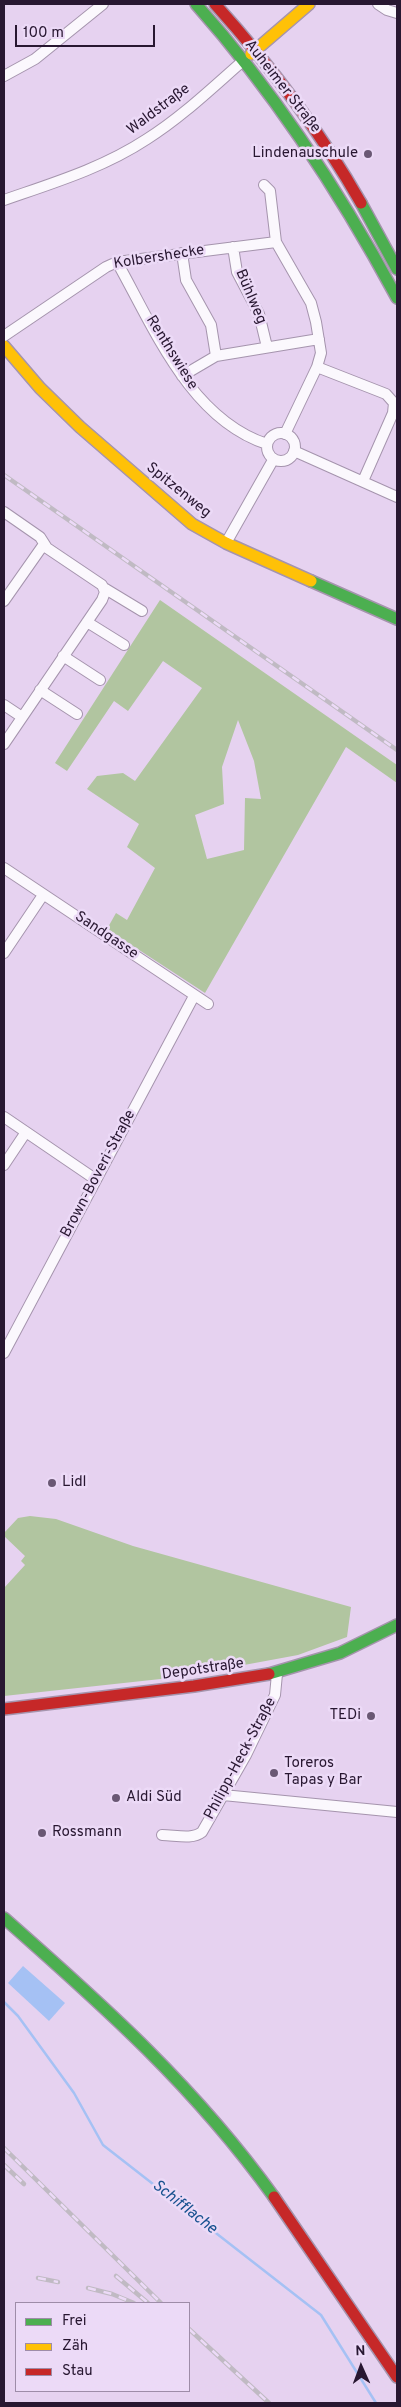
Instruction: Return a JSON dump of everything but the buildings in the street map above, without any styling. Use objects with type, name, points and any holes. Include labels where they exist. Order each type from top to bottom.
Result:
[{"type":"main road","name":"Auheimer Straße","points":[[196,4],[284,110],[335,185],[397,298]]},
{"type":"main road","name":"Auheimer Straße","points":[[215,4],[257,49],[318,134],[397,269]]},
{"type":"main road","name":"Waldstraße","points":[[244,60],[308,4]]},
{"type":"main road","name":"Spitzenweg","points":[[4,346],[53,401],[112,457],[179,514],[205,532],[226,543],[397,619]]},
{"type":"main road","name":"Depotstraße","points":[[4,1709],[173,1689],[277,1674],[320,1662],[397,1625]]},
{"type":"main road","points":[[4,1918],[139,2039],[216,2120],[290,2218],[397,2377]]},
{"type":"street","points":[[4,76],[35,59],[103,4]]},
{"type":"street","points":[[378,4],[387,10],[397,13]]},
{"type":"street","name":"Waldstraße","points":[[4,200],[79,174],[130,150],[171,122],[244,60]]},
{"type":"street","points":[[264,185],[270,191],[276,242],[311,303],[321,353],[318,367],[285,434]]},
{"type":"street","name":"Kolbershecke","points":[[4,336],[106,267],[117,262],[276,242]]},
{"type":"street","name":"Bühlweg","points":[[233,247],[237,272],[259,314],[267,347]]},
{"type":"street","points":[[182,253],[186,280],[208,318],[216,356]]},
{"type":"street","name":"Renthswiese","points":[[117,262],[182,376],[197,396],[229,426],[245,436],[267,444]]},
{"type":"street","points":[[182,376],[216,356],[319,340]]},
{"type":"street","points":[[318,367],[386,394],[394,403],[393,413],[363,481]]},
{"type":"street","points":[[275,434],[285,434],[294,443],[294,451],[287,460],[273,460],[268,454],[267,444],[275,434]]},
{"type":"street","points":[[294,451],[397,497]]},
{"type":"street","points":[[226,543],[273,460]]},
{"type":"street","points":[[4,512],[40,537],[44,544],[104,588],[142,611]]},
{"type":"street","points":[[4,601],[44,544]]},
{"type":"street","points":[[4,744],[104,596],[104,588]]},
{"type":"street","points":[[87,622],[124,645]]},
{"type":"street","points":[[63,656],[100,680]]},
{"type":"street","points":[[40,690],[77,714]]},
{"type":"street","points":[[4,705],[22,717]]},
{"type":"street","name":"Sandgasse","points":[[4,868],[208,1004]]},
{"type":"street","points":[[4,953],[44,894]]},
{"type":"street","name":"Brown-Boveri-Straße","points":[[4,1353],[194,996]]},
{"type":"street","points":[[4,1117],[96,1179]]},
{"type":"street","points":[[4,1165],[26,1132]]},
{"type":"street","name":"Philipp-Heck-Straße","points":[[162,1834],[186,1836],[199,1834],[223,1795],[276,1695],[277,1674]]},
{"type":"street","points":[[223,1795],[397,1812]]},
{"type":"green space","points":[[160,600],[397,765],[397,783],[346,747],[205,993],[107,929],[116,913],[127,920],[155,868],[127,847],[139,824],[87,789],[97,776],[123,773],[135,781],[202,688],[163,661],[128,711],[114,701],[67,771],[55,763]],"holes":[[[238,720],[254,761],[261,799],[245,798],[244,850],[207,859],[195,815],[224,804],[222,767]]]},
{"type":"green space","points":[[30,1516],[56,1519],[133,1546],[351,1607],[347,1637],[298,1655],[179,1677],[4,1696],[4,1588],[25,1565],[21,1561],[25,1556],[4,1536],[4,1533],[18,1518]]},
{"type":"water","points":[[23,1966],[65,2003],[49,2021],[8,1983]]},
{"type":"waterway","name":"Schifflache","points":[[4,2002],[18,2016],[74,2093],[103,2145],[321,2315],[376,2403]]},
{"type":"railway","points":[[4,475],[397,750]]},
{"type":"railway","points":[[4,2148],[160,2302]]},
{"type":"railway","points":[[4,2165],[24,2184]]},
{"type":"railway","points":[[116,2276],[147,2302]]},
{"type":"railway","points":[[38,2278],[58,2282]]},
{"type":"railway","points":[[88,2288],[112,2294],[132,2302]]},
{"type":"railway","points":[[190,2330],[269,2403]]},
{"type":"traffic: fast","points":[[196,4],[253,73],[305,145],[353,220],[397,298]]},
{"type":"traffic: fast","points":[[361,203],[397,269]]},
{"type":"traffic: fast","points":[[311,581],[397,619]]},
{"type":"traffic: fast","points":[[269,1674],[340,1653],[397,1625]]},
{"type":"traffic: fast","points":[[4,1918],[113,2016],[181,2084],[244,2157],[274,2197]]},
{"type":"traffic: slow","points":[[251,54],[309,4]]},
{"type":"traffic: slow","points":[[4,346],[40,388],[80,427],[192,524],[226,543],[311,581]]},
{"type":"traffic: jam","points":[[215,4],[293,99],[329,150],[361,203]]},
{"type":"traffic: jam","points":[[4,1709],[194,1686],[269,1674]]},
{"type":"traffic: jam","points":[[274,2197],[397,2377]]},
{"type":"place","name":"Lindenauschule","points":[[368,154]]},
{"type":"place","name":"Lidl","points":[[52,1483]]},
{"type":"place","name":"TEDi","points":[[371,1716]]},
{"type":"place","name":"Toreros Tapas y Bar","points":[[274,1773]]},
{"type":"place","name":"Aldi Süd","points":[[116,1798]]},
{"type":"place","name":"Rossmann","points":[[42,1833]]}]
